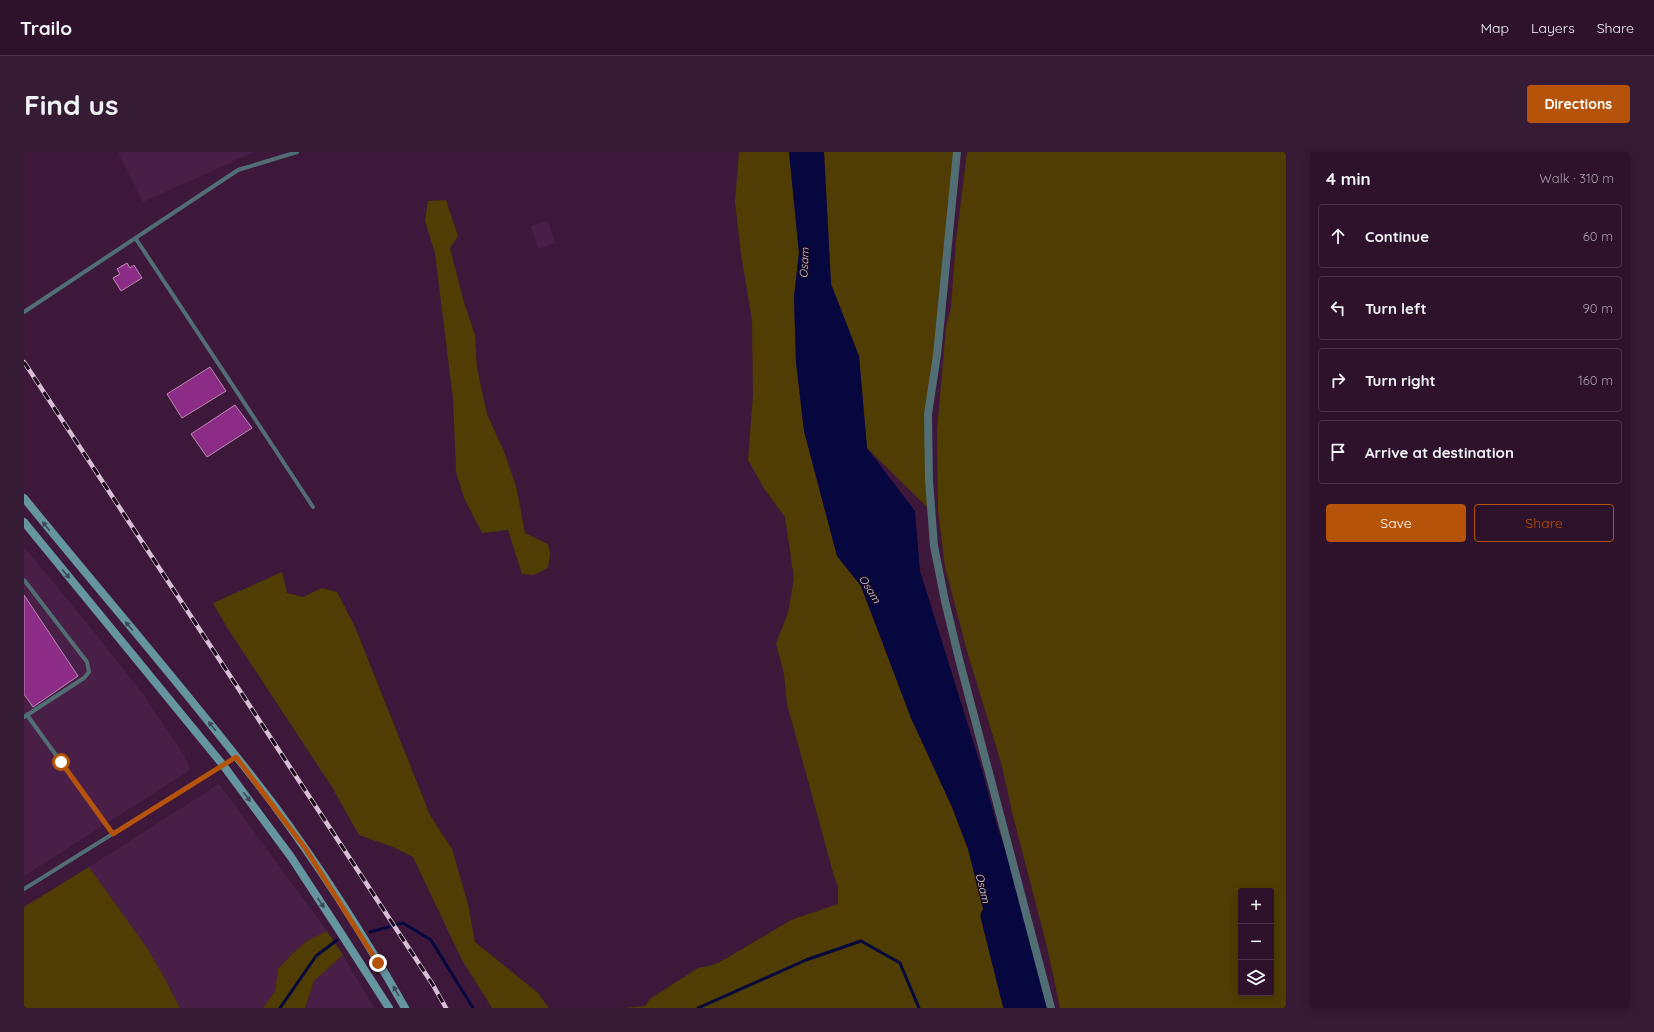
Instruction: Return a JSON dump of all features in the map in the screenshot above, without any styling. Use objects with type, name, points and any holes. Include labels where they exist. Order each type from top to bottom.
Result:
[{"type":"main road","points":[[24,498],[236,757],[305,848],[350,917],[405,1008]]},
{"type":"main road","points":[[24,522],[223,765],[291,857],[336,924],[388,1008]]},
{"type":"street","points":[[957,152],[937,355],[928,414],[928,480],[934,546],[959,659],[1051,1008]]},
{"type":"lane","points":[[24,312],[238,170],[297,152]]},
{"type":"lane","points":[[136,239],[313,507]]},
{"type":"lane","points":[[24,580],[87,662],[89,672],[84,678],[26,716],[113,834]]},
{"type":"lane","points":[[24,888],[236,757]]},
{"type":"shaded area","points":[[118,152],[254,152],[143,202]]},
{"type":"shaded area","points":[[739,152],[789,152],[799,253],[794,297],[796,362],[804,431],[837,556],[861,586],[911,718],[952,807],[968,849],[987,924],[1001,952],[1011,988],[1010,1008],[624,1008],[645,1006],[650,999],[698,968],[713,965],[727,958],[791,920],[838,904],[838,887],[787,704],[784,674],[776,643],[788,613],[794,579],[785,517],[765,490],[748,460],[753,395],[752,320],[741,254],[735,202]]},
{"type":"shaded area","points":[[824,152],[957,152],[931,383],[928,508],[867,448],[859,356],[831,284]]},
{"type":"shaded area","points":[[967,152],[1286,152],[1286,1008],[1060,1008],[1047,947],[1013,816],[1002,766],[967,651],[945,567],[938,510],[937,431],[946,327],[951,307],[956,240]]},
{"type":"shaded area","points":[[446,200],[458,236],[450,248],[463,299],[475,335],[477,368],[487,414],[505,454],[516,486],[525,533],[548,544],[550,554],[548,568],[534,575],[522,574],[508,530],[482,533],[464,498],[456,472],[453,399],[435,253],[425,221],[428,201]]},
{"type":"shaded area","points":[[548,221],[555,243],[538,249],[531,226]]},
{"type":"shaded area","points":[[24,547],[143,694],[184,755],[190,770],[24,876]]},
{"type":"shaded area","points":[[282,572],[287,593],[303,597],[322,588],[337,592],[355,627],[430,815],[452,849],[468,904],[475,942],[538,993],[549,1008],[492,1008],[462,960],[413,857],[393,847],[359,835],[332,787],[228,629],[213,603]]},
{"type":"shaded area","points":[[219,784],[327,931],[307,941],[278,969],[275,991],[263,1008],[180,1008],[147,948],[89,867]]},
{"type":"shaded area","points":[[89,867],[147,948],[180,1008],[24,1008],[24,907]]},
{"type":"shaded area","points":[[327,931],[343,955],[314,981],[305,1008],[263,1008],[275,991],[278,969],[307,941]]},
{"type":"shaded area","points":[[343,955],[374,1008],[305,1008],[314,981]]},
{"type":"water","points":[[789,152],[824,152],[831,284],[859,356],[867,448],[915,511],[920,571],[982,770],[998,829],[1009,857],[1047,1008],[1010,1008],[1011,988],[1001,952],[987,924],[968,849],[952,807],[911,718],[861,586],[837,556],[804,431],[796,362],[794,297],[799,253]]},
{"type":"building","points":[[127,263],[130,268],[134,265],[142,278],[121,291],[113,278],[120,274],[117,269]]},
{"type":"building","points":[[210,367],[226,391],[182,418],[167,394]]},
{"type":"building","points":[[235,405],[252,428],[207,457],[191,434]]},
{"type":"building","points":[[24,595],[78,676],[33,707],[24,694]]},
{"type":"waterway","name":"Osam","points":[[990,916],[1013,1008]]},
{"type":"waterway","points":[[370,932],[403,923],[431,940],[473,1008]]},
{"type":"waterway","points":[[280,1008],[316,956],[337,940]]},
{"type":"waterway","points":[[698,1008],[806,960],[861,941],[900,963],[919,1008]]},
{"type":"railway","points":[[24,362],[433,985],[446,1008]]},
{"type":"route","points":[[61,762],[113,834],[236,757],[305,848],[378,963]]}]
